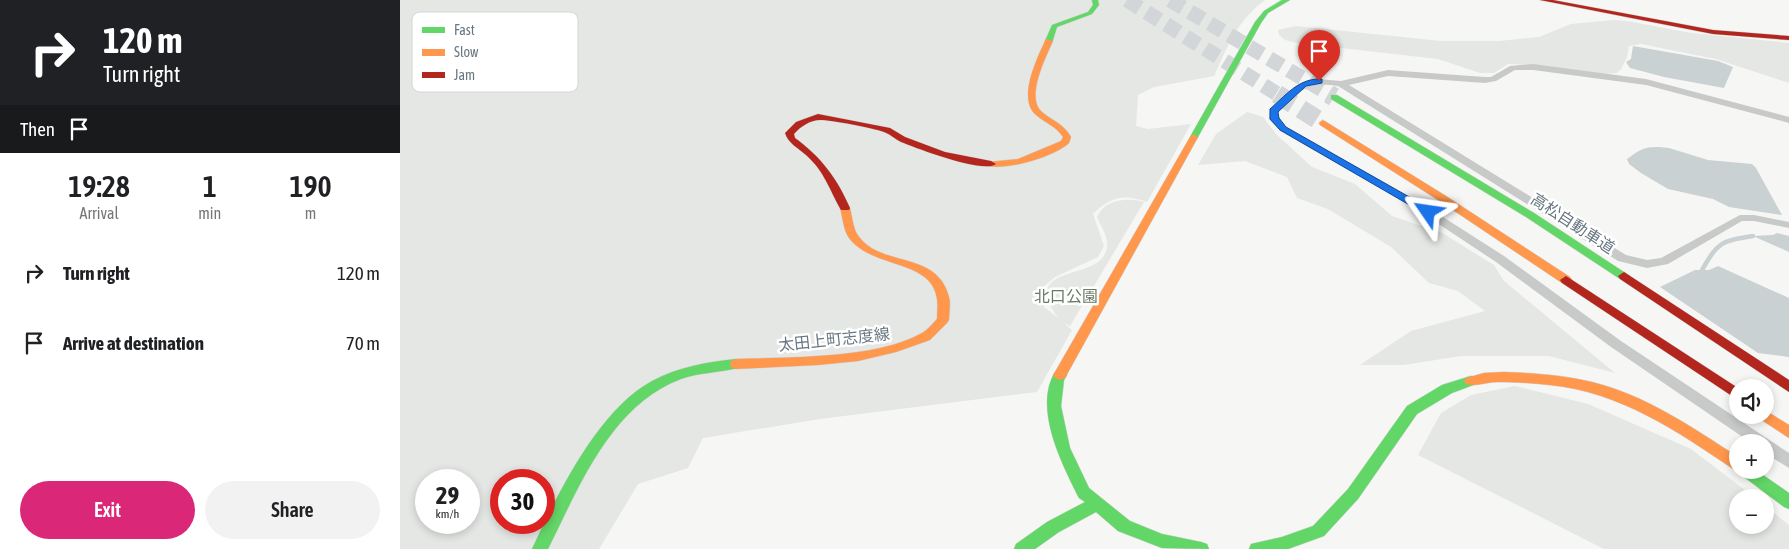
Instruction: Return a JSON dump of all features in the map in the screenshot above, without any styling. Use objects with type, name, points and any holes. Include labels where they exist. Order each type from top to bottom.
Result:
[{"type":"main road","name":"太田上町志度線","points":[[540,549],[582,472],[610,427],[626,408],[645,391],[669,378],[724,365],[846,357],[892,350],[913,344],[930,336],[941,325],[946,314],[945,302],[936,280],[927,272],[911,265],[880,257],[865,248],[854,238],[844,203],[825,167],[791,139],[789,133],[799,124],[818,117],[887,130],[902,139],[942,154],[982,163],[1008,162],[1058,148],[1065,143],[1067,137],[1065,130],[1060,124],[1036,111],[1031,106],[1030,94],[1054,26],[1090,13],[1096,5],[1095,0]]},
{"type":"main road","points":[[1201,549],[1162,542],[1124,526],[1084,493],[1063,448],[1054,406],[1057,380],[1258,22],[1266,12],[1287,0]]},
{"type":"main road","points":[[1543,0],[1713,32],[1789,38]]},
{"type":"main road","name":"高松自動車道","points":[[1334,97],[1606,263],[1789,387]]},
{"type":"main road","points":[[1323,123],[1450,203],[1729,389]]},
{"type":"main road","points":[[1257,549],[1282,544],[1318,531],[1353,494],[1412,410],[1447,389],[1477,379],[1510,377],[1542,379],[1599,389],[1634,403],[1695,436],[1729,459]]},
{"type":"main road","points":[[1774,421],[1789,432]]},
{"type":"main road","points":[[1758,479],[1789,502]]},
{"type":"main road","points":[[1022,549],[1053,528],[1096,504]]},
{"type":"street","points":[[1749,434],[1616,344],[1500,259],[1414,203],[1283,129],[1274,119],[1273,111],[1303,84],[1309,81],[1341,84],[1388,74],[1485,80],[1493,79],[1513,68],[1533,66],[1646,82],[1789,120]]},
{"type":"street","points":[[1341,84],[1622,258],[1634,262],[1647,264],[1664,261],[1740,218],[1754,218],[1789,225]]},
{"type":"street","points":[[1774,451],[1789,461]]},
{"type":"green space","name":"北口公園","points":[[400,0],[1265,0],[1240,25],[1214,76],[1154,87],[1138,95],[1136,126],[1148,129],[1191,124],[1147,202],[1139,199],[1118,198],[1106,203],[1093,214],[1104,246],[1098,257],[1055,277],[1043,287],[1044,307],[1058,318],[1048,300],[1048,288],[1055,280],[1066,274],[1093,265],[1103,258],[1107,242],[1097,217],[1101,211],[1105,206],[1117,201],[1137,200],[1144,202],[1070,326],[1064,323],[1072,330],[1037,392],[820,419],[703,438],[688,468],[638,484],[599,549],[400,549]]},
{"type":"green space","points":[[1614,20],[1691,33],[1789,43],[1789,83],[1716,59],[1641,44],[1629,46],[1627,57],[1617,73],[1602,74],[1536,65],[1508,64],[1494,73],[1480,73],[1438,59],[1297,43],[1285,40],[1279,35],[1278,30],[1296,26],[1441,41],[1499,41],[1539,37],[1571,24]]},
{"type":"green space","points":[[1247,112],[1263,117],[1276,134],[1312,167],[1355,184],[1392,216],[1442,233],[1494,265],[1504,281],[1615,373],[1549,356],[1461,356],[1404,365],[1360,365],[1411,331],[1485,311],[1458,291],[1429,283],[1391,247],[1328,209],[1297,198],[1287,177],[1245,161],[1198,165],[1216,134]]},
{"type":"green space","points":[[1515,386],[1588,404],[1691,449],[1744,489],[1729,489],[1729,534],[1774,534],[1774,513],[1789,525],[1789,549],[1604,549],[1418,455],[1441,413],[1471,395]]},
{"type":"shaded area","points":[[1633,46],[1718,61],[1733,67],[1724,88],[1664,77],[1630,68],[1626,62],[1631,59]]},
{"type":"shaded area","points":[[1645,148],[1669,148],[1708,160],[1752,164],[1782,215],[1729,207],[1713,199],[1668,189],[1629,164],[1627,159],[1638,151]]},
{"type":"shaded area","points":[[1777,233],[1789,236],[1789,252],[1753,236],[1773,235]]},
{"type":"shaded area","points":[[1718,266],[1789,298],[1789,357],[1758,353],[1660,287],[1695,270],[1709,270]]},
{"type":"waterway","points":[[1702,270],[1712,254],[1722,244],[1734,239],[1753,236]]},
{"type":"tunnel","points":[[1127,0],[1279,95]]},
{"type":"tunnel","points":[[1170,0],[1331,95]]},
{"type":"tunnel","points":[[1277,94],[1323,123]]},
{"type":"tunnel","points":[[1329,94],[1334,97]]},
{"type":"traffic: fast","points":[[1049,41],[1054,26],[1090,13],[1096,5],[1095,0]]},
{"type":"traffic: fast","points":[[1194,137],[1258,22],[1266,12],[1287,0]]},
{"type":"traffic: fast","points":[[1334,97],[1530,215],[1624,276]]},
{"type":"traffic: fast","points":[[540,549],[584,464],[611,425],[627,407],[655,385],[677,375],[700,369],[736,364]]},
{"type":"traffic: fast","points":[[1060,375],[1057,380],[1054,406],[1063,448],[1084,493],[1124,526],[1162,541],[1201,549]]},
{"type":"traffic: fast","points":[[1257,549],[1282,544],[1318,531],[1353,494],[1412,410],[1447,389],[1471,381]]},
{"type":"traffic: fast","points":[[1757,479],[1789,502]]},
{"type":"traffic: fast","points":[[1022,549],[1053,527],[1096,504]]},
{"type":"traffic: slow","points":[[991,164],[1019,161],[1039,155],[1065,143],[1067,137],[1064,132],[1058,125],[1038,113],[1033,107],[1031,99],[1034,78],[1049,41]]},
{"type":"traffic: slow","points":[[1323,123],[1442,198],[1566,280]]},
{"type":"traffic: slow","points":[[1060,375],[1194,137]]},
{"type":"traffic: slow","points":[[736,364],[818,360],[858,356],[896,348],[926,337],[943,320],[943,297],[937,283],[928,273],[917,267],[876,254],[864,247],[852,234],[845,208]]},
{"type":"traffic: slow","points":[[1471,381],[1497,377],[1534,378],[1600,389],[1654,412],[1689,432],[1729,459]]},
{"type":"traffic: slow","points":[[1774,421],[1789,432]]},
{"type":"traffic: jam","points":[[1543,0],[1713,32],[1789,38]]},
{"type":"traffic: jam","points":[[845,208],[830,177],[818,161],[791,139],[789,133],[799,124],[818,117],[887,130],[902,139],[942,154],[991,164]]},
{"type":"traffic: jam","points":[[1624,276],[1789,387]]},
{"type":"traffic: jam","points":[[1566,280],[1729,389]]},
{"type":"route","points":[[1319,81],[1309,81],[1303,84],[1273,111],[1274,119],[1283,129],[1428,212]]}]
